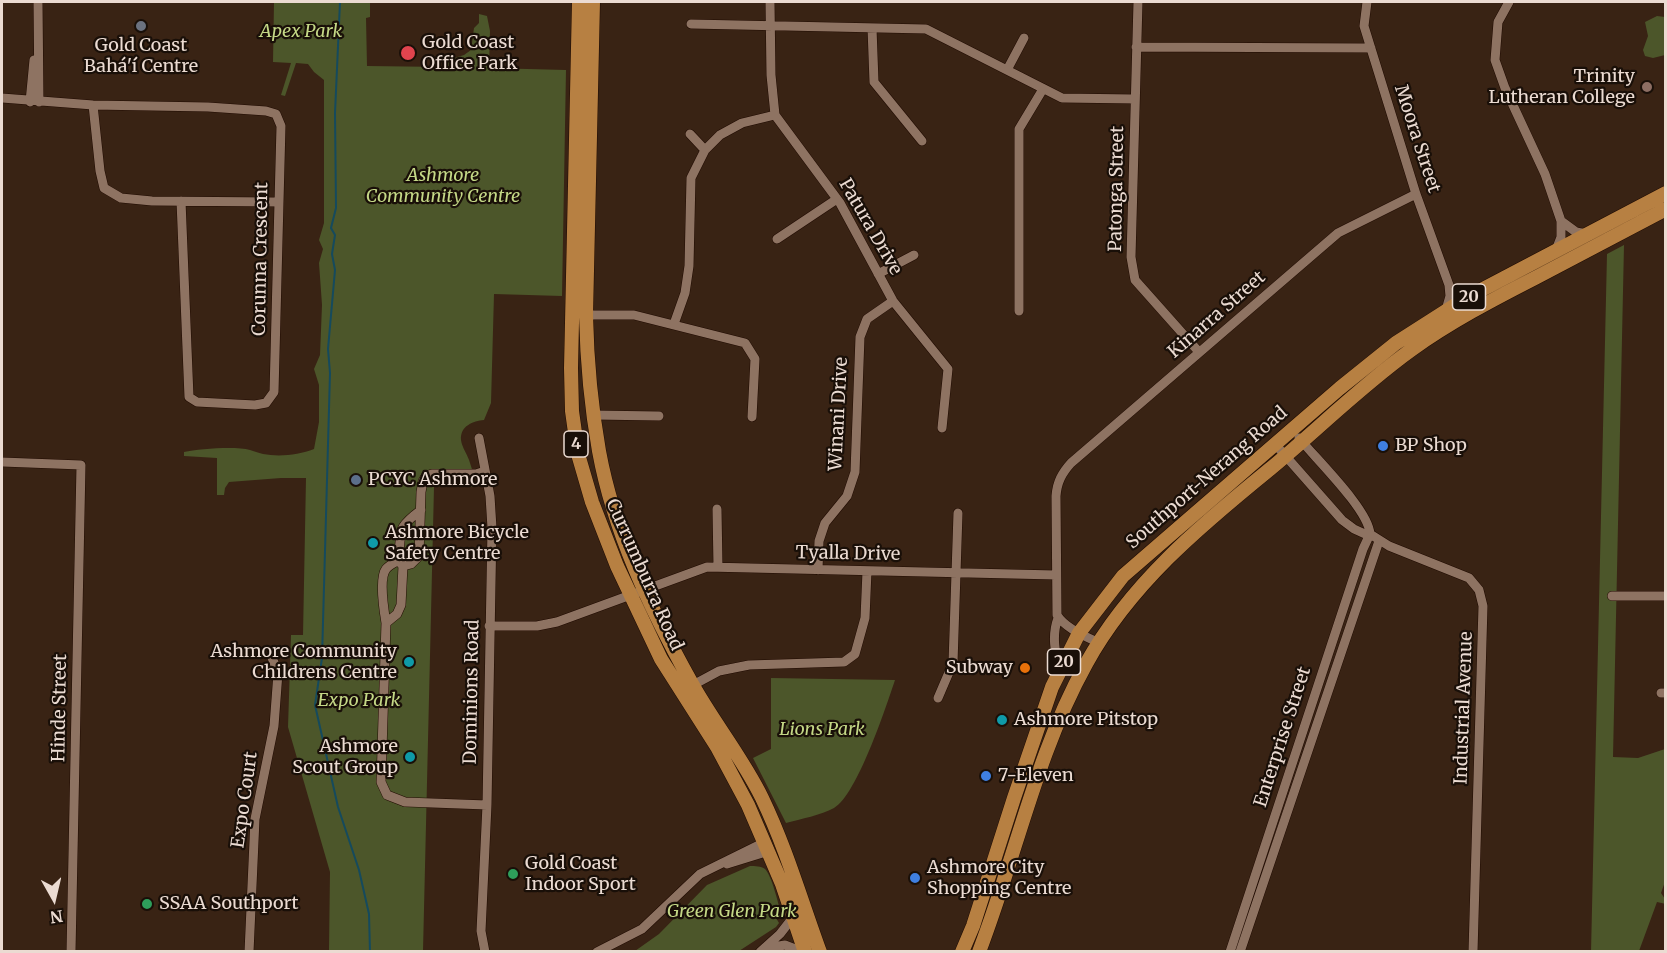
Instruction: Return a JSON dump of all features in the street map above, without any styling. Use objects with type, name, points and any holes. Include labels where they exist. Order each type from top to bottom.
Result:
[{"type":"main road","name":"Currumburra Road","points":[[579,2],[571,368],[572,411],[578,454],[592,502],[630,594],[668,670],[717,747],[737,784],[767,846],[794,916],[804,951]]},
{"type":"main road","name":"Currumburra Road","points":[[593,2],[587,361],[593,415],[609,491],[619,527],[668,640],[693,685],[750,775],[780,838],[819,951]]},
{"type":"main road","name":"Southport-Nerang Road","points":[[964,950],[1052,687],[1079,633],[1109,593],[1139,560],[1368,364],[1396,343],[1468,297],[1665,193]]},
{"type":"main road","name":"Southport-Nerang Road","points":[[979,951],[1046,752],[1071,694],[1099,643],[1137,590],[1168,557],[1213,516],[1286,456],[1378,375],[1462,316],[1665,209]]},
{"type":"main road","points":[[571,368],[579,321],[586,315]]},
{"type":"main road","points":[[767,846],[780,838]]},
{"type":"street","points":[[34,102],[38,2]]},
{"type":"street","points":[[674,324],[685,293],[689,266],[691,178],[705,150],[720,135],[742,123],[775,115],[771,75],[770,2]]},
{"type":"street","name":"Patonga Street","points":[[1137,2],[1131,257],[1136,280],[1198,352]]},
{"type":"street","name":"Moora Street","points":[[1367,2],[1364,26],[1416,194],[1449,285],[1450,296],[1446,310]]},
{"type":"street","points":[[1509,2],[1498,22],[1495,60],[1504,88],[1538,156],[1561,221],[1562,236],[1556,250]]},
{"type":"street","points":[[691,24],[926,29],[1062,98],[1135,99]]},
{"type":"street","points":[[872,28],[874,82],[922,141]]},
{"type":"street","points":[[1007,70],[1024,38]]},
{"type":"street","points":[[1136,46],[1371,48]]},
{"type":"street","points":[[1019,311],[1019,129],[1043,89]]},
{"type":"street","name":"Corunna Crescent","points":[[2,98],[93,105],[208,107],[273,112],[278,117],[281,126],[274,393],[266,403],[255,405],[194,401],[188,395],[181,201]]},
{"type":"street","points":[[93,105],[104,188],[121,198],[279,202]]},
{"type":"street","name":"Patura Drive","points":[[775,115],[837,199],[893,301],[948,369],[942,428]]},
{"type":"street","points":[[690,135],[705,150]]},
{"type":"street","name":"Kinarra Street","points":[[1056,576],[1057,485],[1062,472],[1338,233],[1416,194]]},
{"type":"street","points":[[777,239],[837,199]]},
{"type":"street","points":[[1561,221],[1576,232],[1587,234]]},
{"type":"street","points":[[878,274],[914,255]]},
{"type":"street","points":[[1449,285],[1455,292],[1468,297]]},
{"type":"street","name":"Winani Drive","points":[[818,570],[819,540],[825,523],[847,496],[855,472],[860,337],[867,319],[893,301]]},
{"type":"street","points":[[586,315],[634,315],[745,343],[755,359],[752,417]]},
{"type":"street","points":[[593,415],[659,416]]},
{"type":"street","name":"Industrial Avenue","points":[[1292,429],[1356,505],[1368,524],[1370,534]]},
{"type":"street","name":"Dominions Road","points":[[479,438],[490,496],[492,528],[487,805],[482,931],[484,949]]},
{"type":"street","name":"Industrial Avenue","points":[[1275,444],[1342,520],[1354,529],[1370,534],[1379,541],[1469,578],[1476,585],[1483,600],[1473,951]]},
{"type":"street","name":"Hinde Street","points":[[2,462],[81,465],[71,951]]},
{"type":"street","points":[[485,471],[476,474],[426,476],[423,482],[419,556],[411,564],[400,563],[386,569],[382,601],[386,623],[381,782],[387,795],[405,802],[487,805]]},
{"type":"street","points":[[717,509],[718,567]]},
{"type":"street","points":[[386,623],[397,614],[401,605],[399,534],[402,527],[421,510]]},
{"type":"street","points":[[938,698],[953,663],[958,513]]},
{"type":"street","name":"Enterprise Street","points":[[1230,951],[1370,534]]},
{"type":"street","name":"Enterprise Street","points":[[1240,951],[1379,541]]},
{"type":"street","name":"Tyalla Drive","points":[[489,626],[514,627],[548,624],[707,567],[1056,576]]},
{"type":"street","points":[[693,685],[719,671],[749,665],[844,662],[855,654],[865,618],[867,571]]},
{"type":"street","points":[[1056,576],[1058,618],[1055,627],[1056,657],[1061,669]]},
{"type":"street","points":[[1611,596],[1665,596]]},
{"type":"street","points":[[1058,618],[1079,633],[1099,643]]},
{"type":"street","name":"Expo Court","points":[[249,951],[255,819],[274,726],[278,673],[272,655]]},
{"type":"street","points":[[597,951],[642,929],[687,884],[705,871],[767,846]]},
{"type":"street","points":[[763,950],[784,930],[794,916]]},
{"type":"street","points":[[763,950],[785,945],[804,951]]},
{"type":"green space","points":[[274,2],[370,2],[370,17],[366,18],[367,66],[445,67],[448,60],[471,50],[474,28],[479,23],[479,14],[487,16],[490,31],[489,68],[566,70],[562,296],[494,294],[491,403],[484,420],[468,425],[461,435],[475,487],[434,487],[423,951],[329,951],[330,872],[288,727],[291,635],[303,635],[306,478],[229,482],[224,495],[217,495],[217,458],[184,456],[184,452],[217,448],[235,448],[276,455],[295,454],[314,449],[319,422],[319,385],[314,369],[320,355],[322,305],[319,263],[323,249],[319,240],[324,223],[324,80],[308,64],[296,63],[285,96],[281,95],[291,63],[273,62]]},
{"type":"green space","points":[[1657,16],[1665,17],[1665,55],[1653,58],[1645,56],[1643,50],[1648,36],[1645,22]]},
{"type":"green space","points":[[1624,245],[1613,757],[1638,758],[1665,749],[1666,879],[1661,893],[1666,904],[1657,902],[1639,951],[1591,952],[1607,254]]},
{"type":"green space","name":"Lions Park","points":[[771,678],[895,680],[870,749],[843,800],[834,808],[786,823],[753,758],[771,749]]},
{"type":"green space","name":"Green Glen Park","points":[[750,866],[758,866],[768,872],[781,913],[775,916],[779,923],[776,927],[739,951],[635,951],[659,934],[707,885]]},
{"type":"waterway","points":[[340,2],[335,113],[336,208],[331,228],[335,235],[332,254],[335,270],[328,349],[330,373],[322,658],[315,705],[338,807],[359,870],[369,914],[370,952]]},
{"type":"place","name":"Gold Coast Bahá'í Centre","points":[[141,26]]},
{"type":"place","name":"Gold Coast Office Park","points":[[408,53]]},
{"type":"place","name":"Trinity Lutheran College","points":[[1647,87]]},
{"type":"place","name":"BP Shop","points":[[1383,446]]},
{"type":"place","name":"PCYC Ashmore","points":[[356,480]]},
{"type":"place","name":"Ashmore Bicycle Safety Centre","points":[[373,543]]},
{"type":"place","name":"Ashmore Community Childrens Centre","points":[[409,662]]},
{"type":"place","name":"Subway","points":[[1025,668]]},
{"type":"place","name":"Ashmore Pitstop","points":[[1002,720]]},
{"type":"place","name":"Ashmore Scout Group","points":[[410,757]]},
{"type":"place","name":"7-Eleven","points":[[986,776]]},
{"type":"place","name":"Gold Coast Indoor Sport","points":[[513,874]]},
{"type":"place","name":"Ashmore City Shopping Centre","points":[[915,878]]},
{"type":"place","name":"SSAA Southport","points":[[147,904]]},
{"type":"park label","name":"Apex Park","points":[[301,32]]},
{"type":"park label","name":"Ashmore Community Centre","points":[[443,186]]},
{"type":"park label","name":"Expo Park","points":[[359,701]]}]
